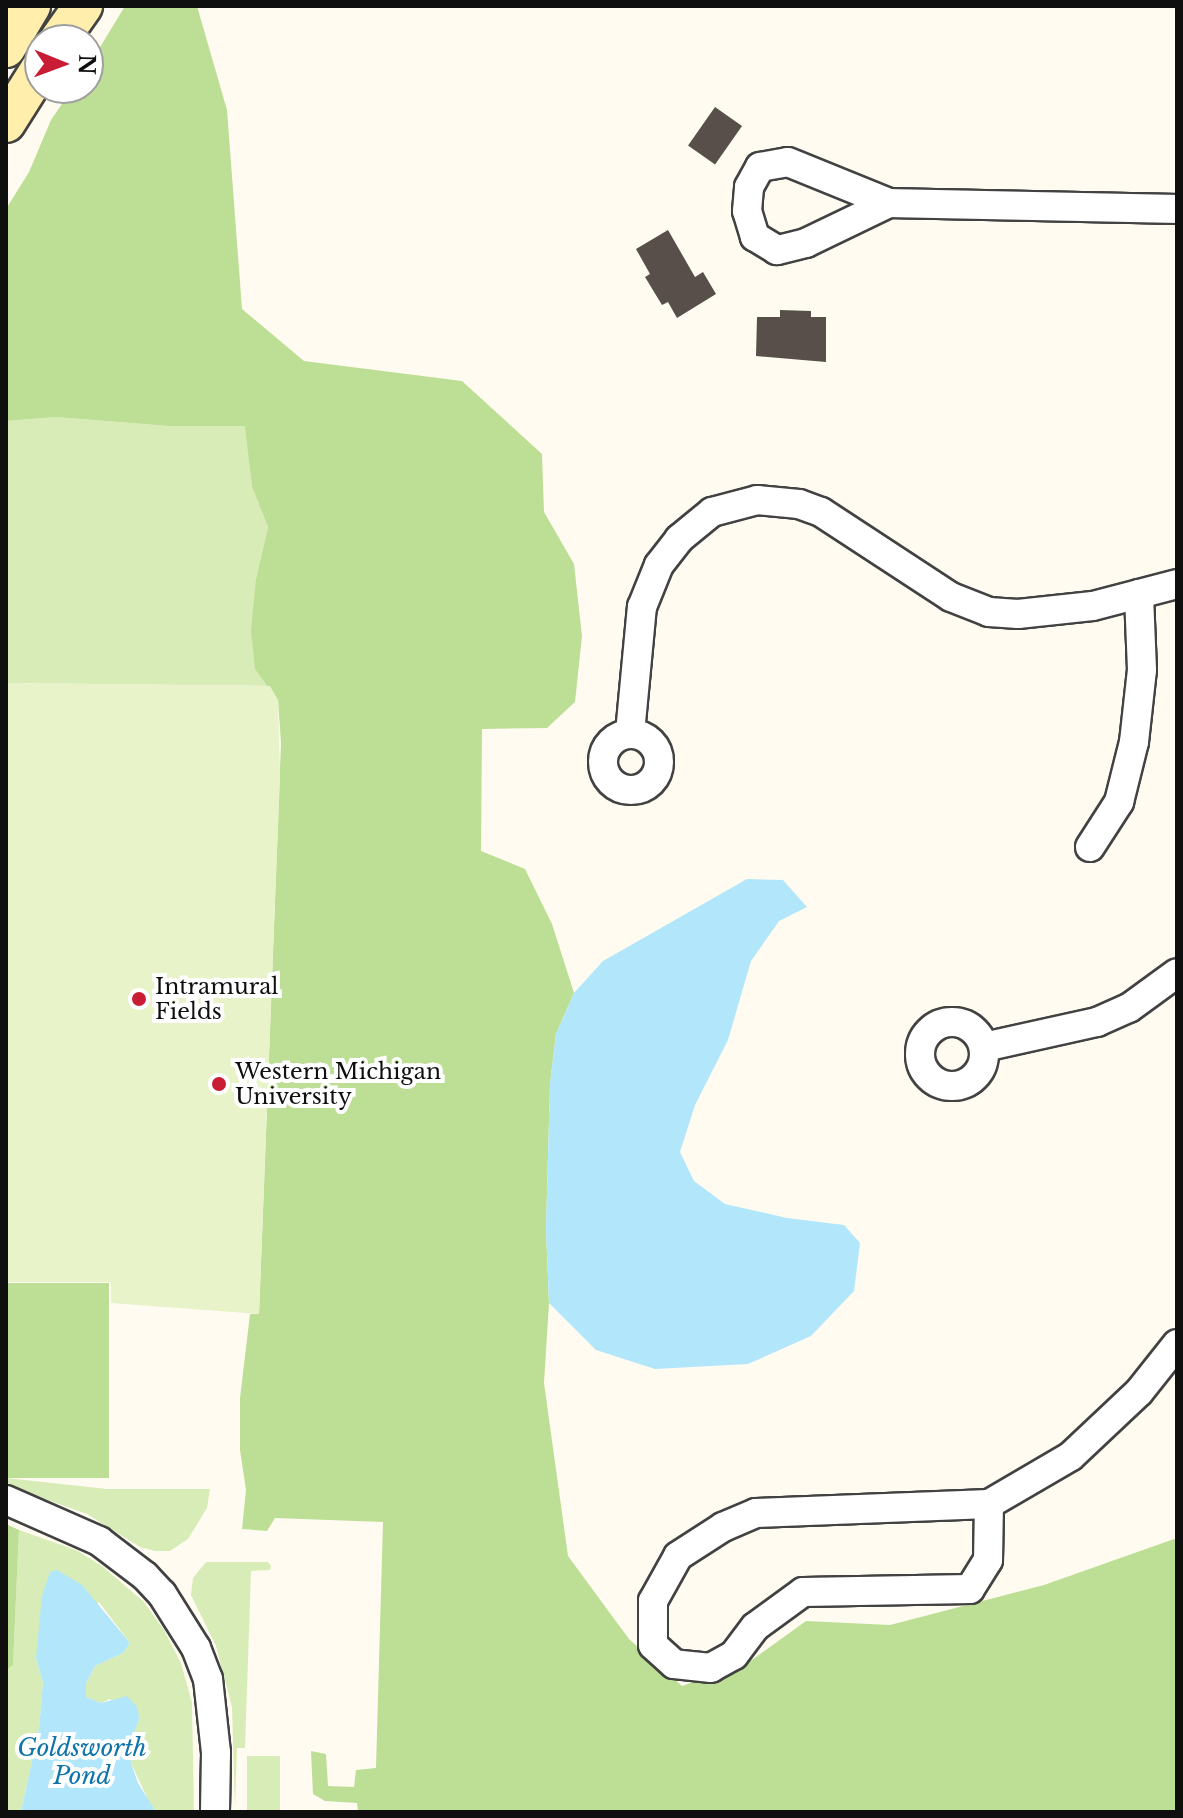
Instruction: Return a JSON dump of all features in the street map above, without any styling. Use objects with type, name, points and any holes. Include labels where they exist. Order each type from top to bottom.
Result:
[{"type":"street","points":[[6,48],[31,6]]},
{"type":"street","points":[[68,24],[80,6]]},
{"type":"street","points":[[6,123],[24,94]]},
{"type":"street","points":[[889,203],[806,243],[777,250],[755,237],[747,211],[749,187],[760,167],[788,162],[889,203],[1177,209]]},
{"type":"street","points":[[630,733],[642,607],[659,565],[679,539],[712,512],[757,500],[799,504],[821,512],[951,597],[989,612],[1018,614],[1093,606],[1177,584]]},
{"type":"street","points":[[1090,847],[1119,802],[1134,742],[1142,670],[1139,594]]},
{"type":"street","points":[[984,1047],[1097,1022],[1129,1008],[1177,973]]},
{"type":"street","points":[[989,1504],[988,1560],[970,1589],[803,1592],[755,1627],[734,1655],[711,1668],[674,1664],[653,1645],[653,1601],[678,1556],[723,1527],[756,1513],[989,1504],[1071,1456],[1139,1392],[1177,1344]]},
{"type":"street","points":[[6,1500],[99,1541],[145,1576],[162,1594],[196,1648],[208,1679],[216,1753],[215,1812]]},
{"type":"green space","points":[[125,6],[197,6],[227,110],[242,309],[304,361],[462,381],[542,454],[544,512],[574,564],[582,636],[575,702],[547,728],[482,729],[481,851],[525,869],[552,924],[574,993],[556,1034],[550,1084],[546,1229],[549,1303],[544,1383],[568,1556],[629,1639],[682,1686],[752,1660],[806,1621],[890,1625],[1044,1585],[1177,1538],[1177,1812],[358,1812],[357,1803],[325,1801],[313,1794],[311,1751],[326,1754],[328,1786],[354,1787],[356,1770],[376,1768],[383,1522],[275,1518],[267,1531],[242,1529],[246,1490],[240,1450],[240,1398],[250,1314],[259,1314],[281,743],[278,700],[255,669],[251,631],[256,579],[268,527],[252,487],[245,426],[168,426],[56,417],[6,421],[6,209],[29,172],[51,120],[62,104],[104,104],[104,41]]},
{"type":"green space","points":[[56,417],[168,426],[246,426],[252,487],[268,527],[256,579],[255,669],[270,686],[6,683],[6,421]]},
{"type":"green space","name":"Intramural Fields","points":[[6,683],[270,686],[278,700],[280,777],[259,1314],[111,1303],[111,1282],[6,1282]]},
{"type":"green space","points":[[6,1283],[109,1283],[109,1478],[6,1478]]},
{"type":"green space","points":[[6,1478],[107,1489],[210,1489],[207,1508],[188,1539],[170,1551],[155,1551],[140,1547],[87,1514],[6,1485]]},
{"type":"green space","points":[[6,1524],[19,1530],[13,1665],[6,1670]]},
{"type":"green space","points":[[19,1530],[76,1550],[102,1566],[144,1602],[164,1630],[181,1663],[192,1703],[194,1812],[156,1812],[152,1808],[131,1763],[129,1745],[139,1719],[110,1699],[101,1703],[86,1697],[86,1684],[95,1666],[123,1653],[130,1643],[99,1602],[36,1658],[43,1683],[39,1729],[21,1812],[6,1812],[6,1670],[13,1664]]},
{"type":"green space","points":[[206,1562],[268,1562],[271,1566],[270,1570],[251,1571],[245,1748],[237,1748],[235,1810],[232,1707],[216,1646],[191,1595],[193,1578]]},
{"type":"green space","points":[[247,1756],[280,1756],[280,1812],[247,1812]]},
{"type":"water","points":[[747,879],[783,880],[807,907],[779,921],[751,961],[728,1040],[695,1105],[680,1152],[694,1181],[725,1204],[787,1218],[844,1225],[860,1243],[854,1291],[811,1336],[748,1364],[655,1369],[596,1350],[549,1303],[546,1229],[550,1084],[556,1034],[574,993],[603,961]]},
{"type":"water","name":"Goldsworth Pond","points":[[57,1570],[82,1585],[130,1643],[123,1653],[95,1666],[86,1684],[86,1697],[101,1703],[127,1696],[138,1708],[139,1720],[129,1745],[131,1763],[138,1783],[156,1812],[21,1812],[39,1729],[43,1683],[36,1658],[42,1596],[50,1572]]},
{"type":"building","points":[[715,107],[742,126],[715,164],[688,146]]},
{"type":"building","points":[[668,230],[695,277],[703,272],[716,294],[677,318],[668,302],[662,305],[645,277],[650,274],[636,249]]},
{"type":"building","points":[[780,310],[811,311],[811,317],[826,317],[826,362],[756,356],[757,317],[780,317]]},
{"type":"place","name":"Intramural Fields","points":[[139,999]]},
{"type":"place","name":"Western Michigan University","points":[[219,1084]]}]
